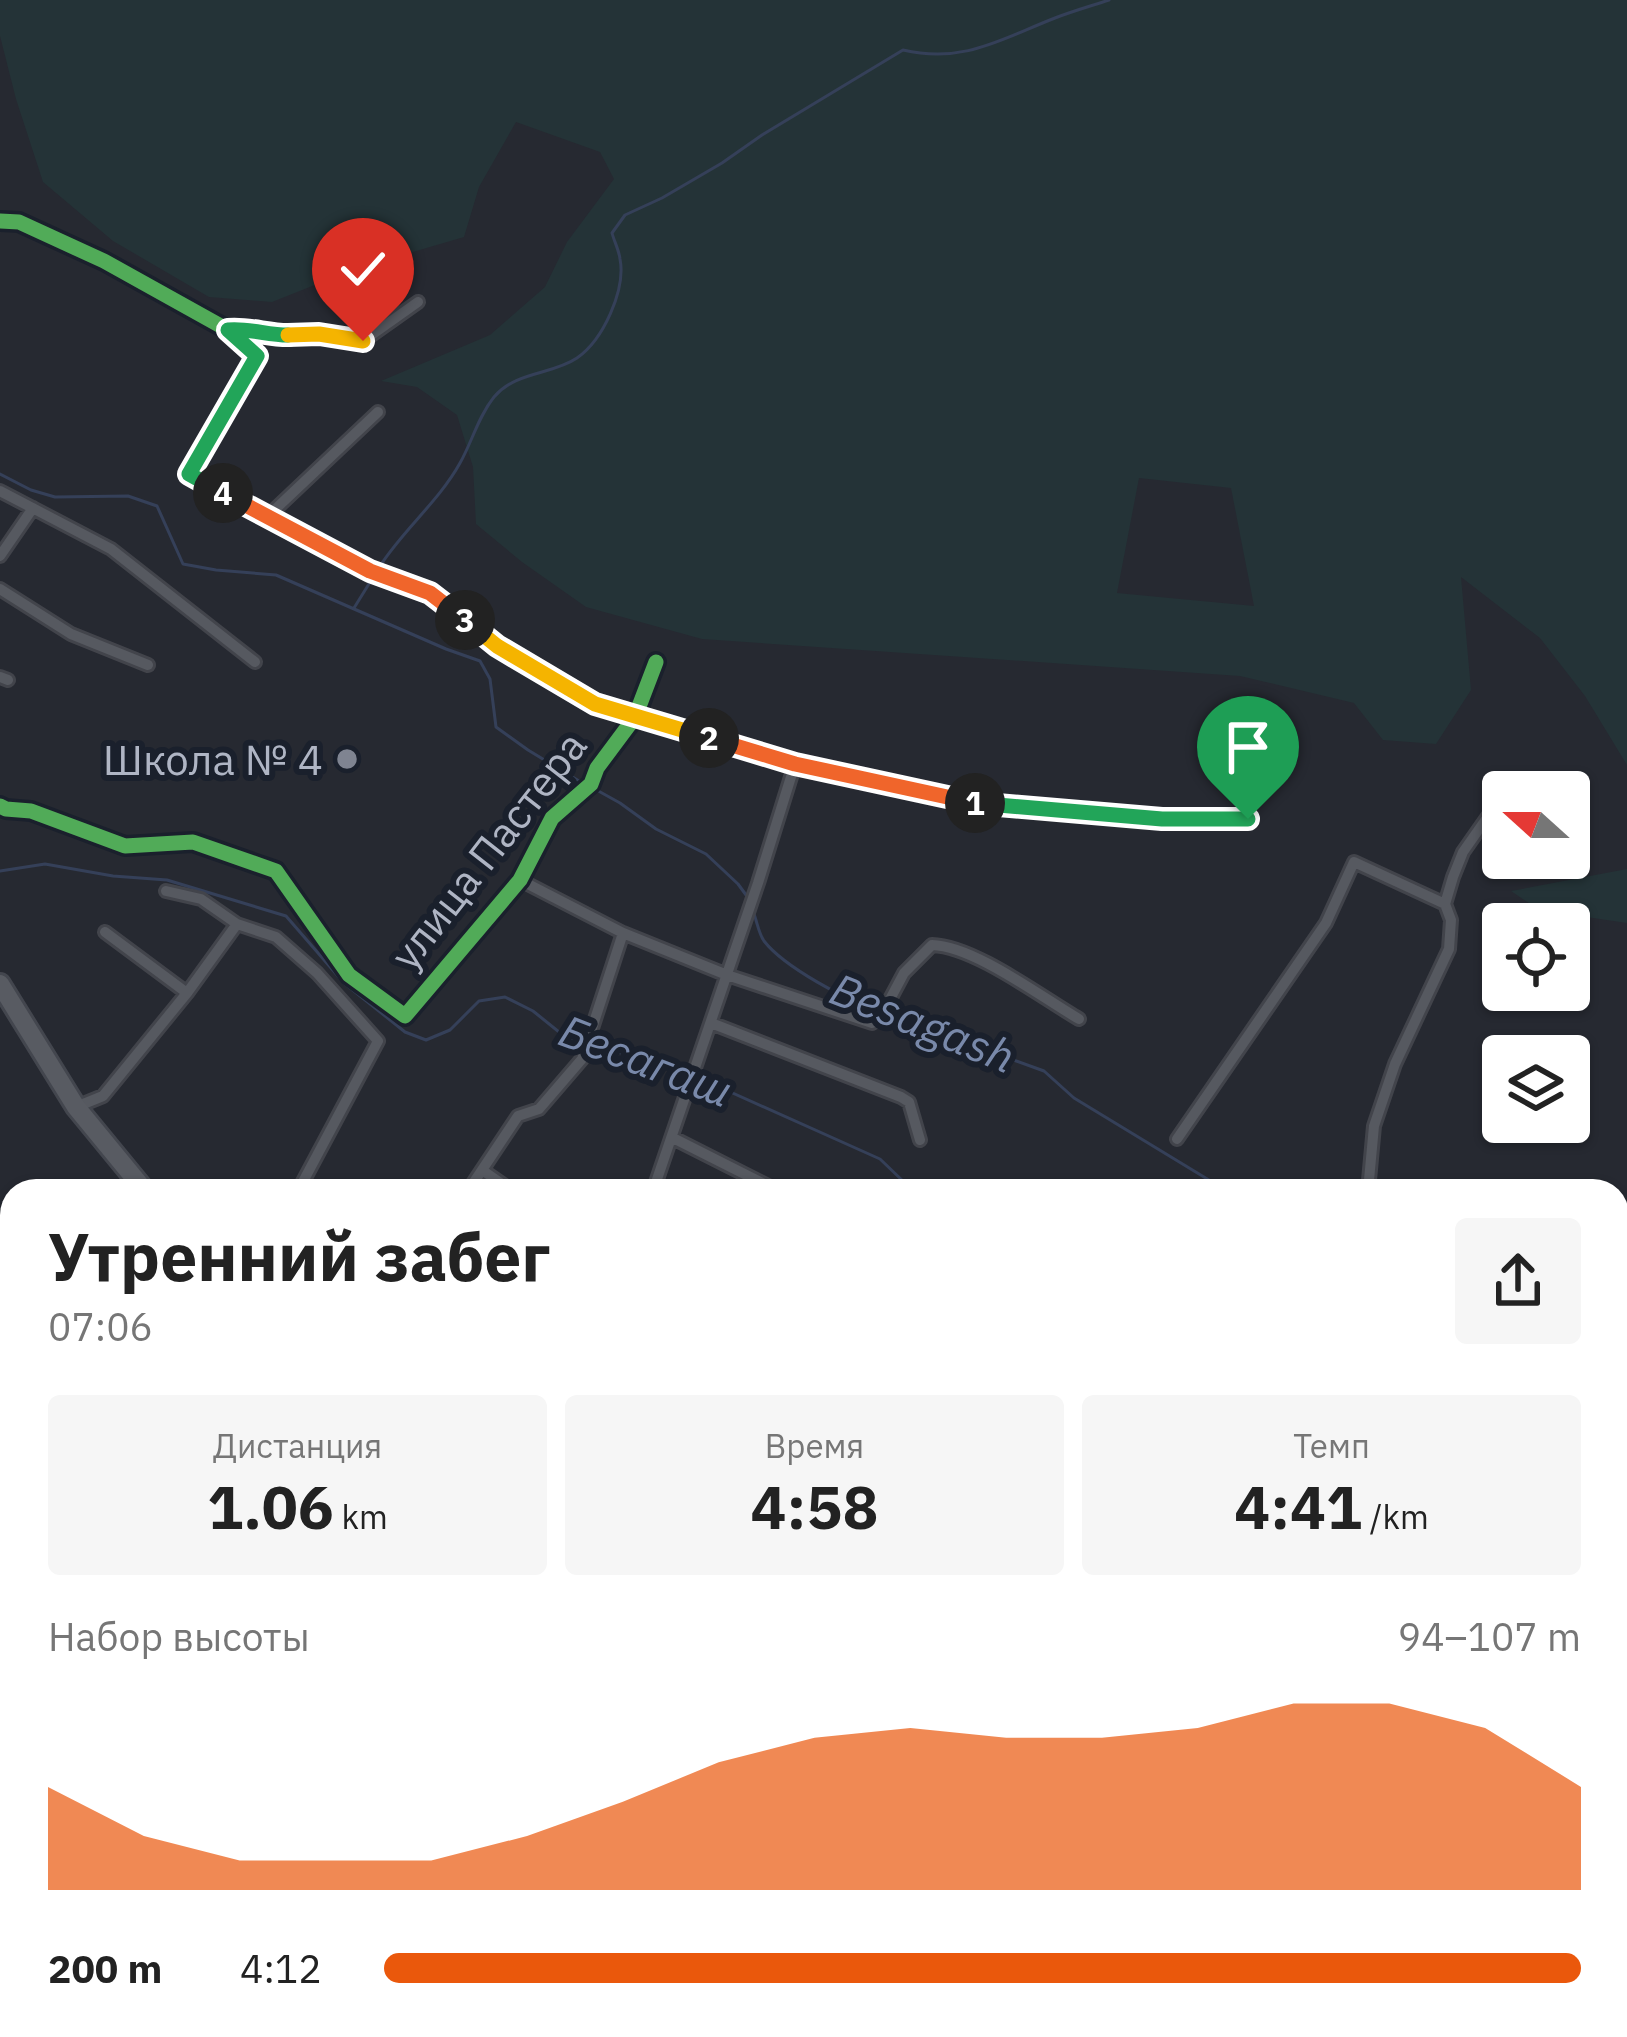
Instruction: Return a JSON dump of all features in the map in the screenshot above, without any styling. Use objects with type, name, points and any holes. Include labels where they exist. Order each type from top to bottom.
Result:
[{"type":"main road","points":[[0,984],[127,1179]]},
{"type":"street","points":[[0,221],[20,222],[104,261],[228,330],[257,356],[189,474],[370,571],[430,593],[497,646],[595,704],[795,764],[984,805],[1162,819],[1248,819]]},
{"type":"street","points":[[228,330],[363,341],[418,302]]},
{"type":"street","points":[[267,517],[378,412]]},
{"type":"street","points":[[0,491],[111,549],[255,662]]},
{"type":"street","points":[[0,556],[33,508]]},
{"type":"street","points":[[0,589],[71,634],[148,664]]},
{"type":"street","name":"улица Пастера","points":[[0,806],[31,811],[125,846],[194,842],[276,872],[349,975],[405,1016],[520,880],[552,818],[591,784],[597,768],[635,717],[656,662]]},
{"type":"street","points":[[658,1179],[795,764]]},
{"type":"street","points":[[1369,1179],[1374,1126],[1395,1064],[1449,949],[1451,920],[1445,904],[1463,853],[1482,825]]},
{"type":"street","points":[[1177,1139],[1326,923],[1354,862],[1445,904]]},
{"type":"street","points":[[520,880],[623,933],[727,975],[872,1022],[880,1018],[904,974],[932,945],[949,946],[974,957],[1078,1019]]},
{"type":"street","points":[[166,891],[201,899],[237,923],[276,937],[317,973],[378,1040],[304,1179]]},
{"type":"street","points":[[76,1107],[104,1096],[237,923]]},
{"type":"street","points":[[105,932],[187,993]]},
{"type":"street","points":[[476,1179],[518,1116],[539,1109],[582,1059],[623,933]]},
{"type":"street","points":[[711,1023],[901,1096],[909,1102],[920,1140]]},
{"type":"street","points":[[673,1138],[754,1179]]},
{"type":"street","points":[[482,1170],[495,1179]]},
{"type":"shaded area","points":[[0,0],[1627,0],[1627,765],[1585,696],[1540,638],[1461,577],[1471,690],[1436,744],[1383,740],[1354,703],[1240,676],[702,639],[586,607],[476,524],[473,467],[457,415],[417,387],[381,381],[490,335],[545,287],[567,242],[614,179],[600,152],[516,122],[479,187],[464,237],[355,269],[272,302],[209,297],[113,241],[43,182],[0,36]],"holes":[[[1139,478],[1231,488],[1254,606],[1117,593]]]},
{"type":"shaded area","points":[[1627,869],[1627,923],[1590,918],[1590,903],[1529,903],[1511,891],[1590,879]]},
{"type":"waterway","points":[[380,566],[451,477],[494,397],[513,382],[577,358],[596,339],[611,313],[619,285],[620,259],[612,233],[625,215],[722,163],[903,50],[964,52],[1109,0]]},
{"type":"waterway","name":"Besagash","points":[[0,474],[55,497],[128,496],[157,506],[183,564],[276,575],[480,661],[490,679],[496,727],[584,784]]},
{"type":"waterway","points":[[354,608],[372,579]]},
{"type":"waterway","name":"Besagash","points":[[593,788],[656,829],[706,854],[749,899]]},
{"type":"waterway","name":"Бесагаш","points":[[0,871],[45,864],[167,880],[286,916],[344,983],[405,1032],[426,1040],[450,1030],[479,1001],[505,997],[533,1011],[569,1040],[689,1073]]},
{"type":"waterway","name":"Besagash","points":[[754,914],[764,941],[786,962],[879,1012]]},
{"type":"waterway","name":"Besagash","points":[[888,1015],[923,1030],[963,1034],[991,1052],[1044,1071],[1074,1098],[1207,1179]]},
{"type":"waterway","name":"Бесагаш","points":[[697,1077],[880,1159],[901,1179]]},
{"type":"cycle path","points":[[0,221],[19,222],[104,261],[228,330],[257,356],[189,474],[370,570],[430,593],[497,646],[595,704],[795,764],[984,804],[1162,819],[1248,819]]},
{"type":"cycle path","points":[[0,806],[31,811],[125,846],[193,842],[276,871],[349,975],[405,1016],[520,880],[552,818],[591,784],[597,768],[635,717],[656,662]]},
{"type":"place","name":"Школа № 4","points":[[347,759]]},
{"type":"route","points":[[363,341],[228,330],[257,356],[189,474],[370,571],[430,593],[497,646],[595,704],[795,764],[984,805],[1162,819],[1248,819]]}]
